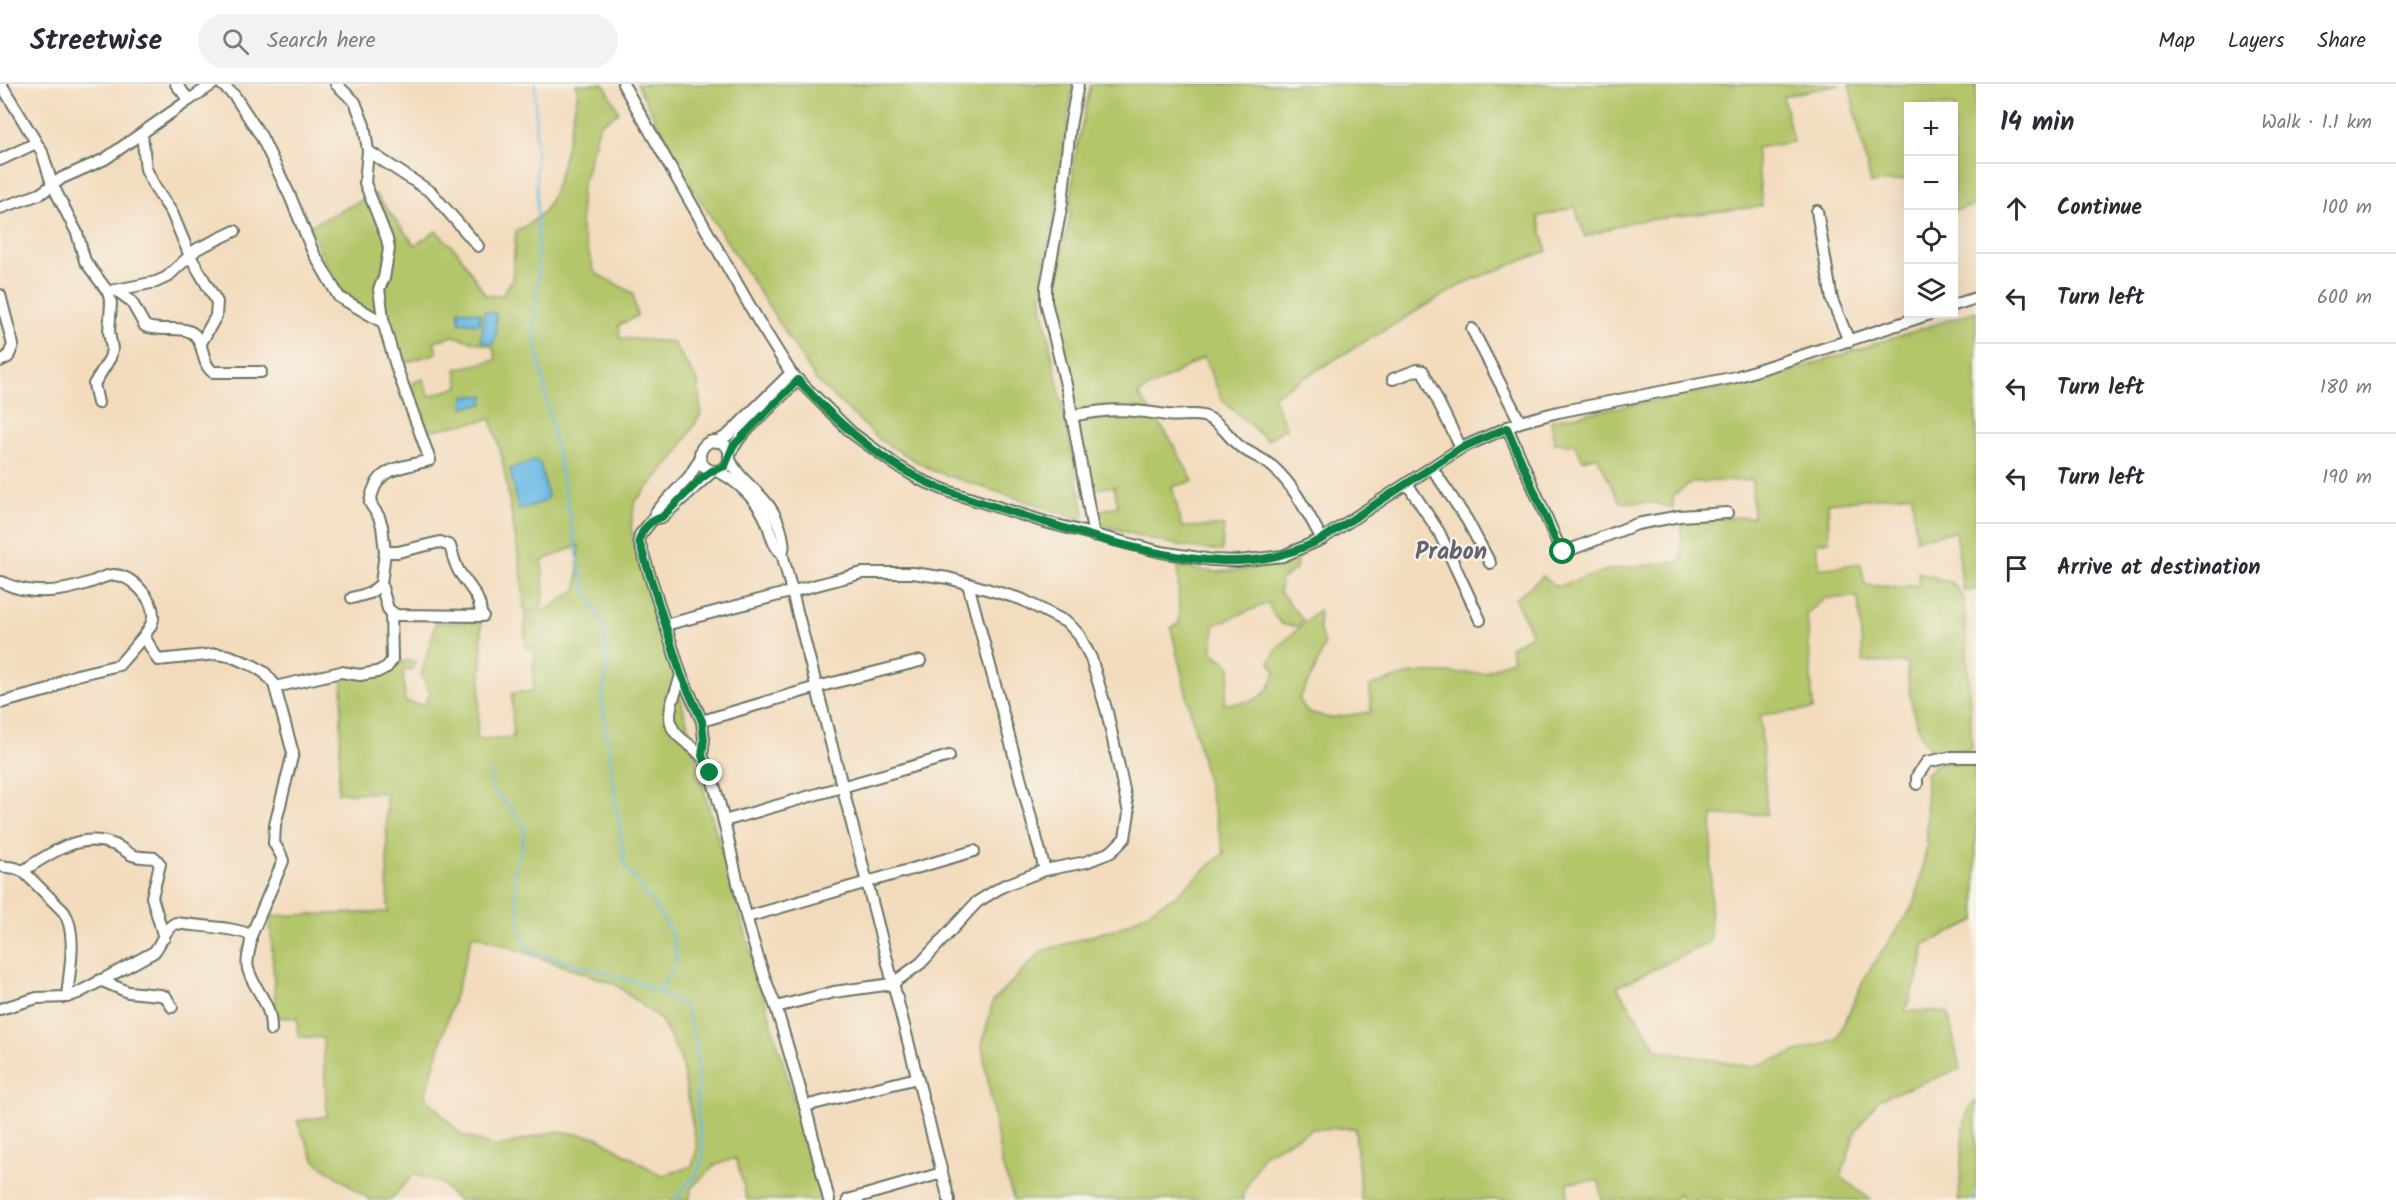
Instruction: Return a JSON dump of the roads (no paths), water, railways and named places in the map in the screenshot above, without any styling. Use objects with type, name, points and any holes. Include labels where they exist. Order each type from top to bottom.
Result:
[{"type":"street","points":[[1,84],[49,168],[52,184],[74,226],[85,261],[112,291],[131,301],[145,326],[152,329],[187,330],[195,334],[201,343],[207,365],[213,372],[261,372]]},
{"type":"street","points":[[176,84],[189,100]]},
{"type":"street","points":[[0,208],[40,194],[52,184],[105,159],[213,84]]},
{"type":"street","points":[[221,84],[234,95],[261,136],[294,205],[313,252],[339,297],[384,323]]},
{"type":"street","points":[[275,687],[341,672],[360,675],[377,672],[387,667],[392,660],[391,614],[381,584],[385,552],[382,526],[370,503],[377,479],[384,473],[430,460],[397,369],[384,323],[379,289],[384,278],[389,249],[365,183],[368,151],[360,111],[355,102],[336,84]]},
{"type":"street","points":[[623,84],[754,313],[794,377],[858,439],[921,480],[987,504],[1094,536],[1161,552],[1212,560],[1238,561],[1283,556],[1322,539],[1461,448],[1520,422],[1558,412],[1736,377],[1918,318]]},
{"type":"street","points":[[1078,84],[1070,126],[1062,203],[1046,287],[1046,302],[1094,536]]},
{"type":"street","points":[[17,150],[27,128]]},
{"type":"street","points":[[142,134],[146,169],[172,213],[190,256],[217,302],[216,316],[201,343]]},
{"type":"street","points":[[0,160],[36,143]]},
{"type":"street","points":[[368,151],[431,192],[478,246]]},
{"type":"street","points":[[1817,211],[1832,300],[1850,341]]},
{"type":"street","points":[[112,291],[167,278],[209,242],[235,231]]},
{"type":"street","points":[[98,403],[94,384],[110,358],[112,349],[109,332],[112,291]]},
{"type":"street","points":[[0,295],[13,345],[8,357],[0,361]]},
{"type":"street","points":[[1958,303],[1976,298]]},
{"type":"street","points":[[1472,329],[1520,422]]},
{"type":"street","points":[[1393,379],[1417,370],[1423,371],[1461,448]]},
{"type":"street","points":[[702,756],[704,740],[702,721],[681,675],[639,541],[640,535],[656,512],[689,477],[700,459],[704,446],[728,435],[794,377]]},
{"type":"street","points":[[653,519],[662,517],[714,471],[725,466],[741,436],[794,377]]},
{"type":"street","points":[[1071,416],[1101,410],[1150,411],[1167,416],[1186,414],[1204,416],[1217,423],[1240,447],[1262,459],[1286,480],[1322,539]]},
{"type":"street","points":[[1507,428],[1561,551],[1567,551],[1626,528],[1659,519],[1727,513]]},
{"type":"street","points":[[717,442],[725,446],[736,470],[756,496],[776,548],[782,553],[949,1200]]},
{"type":"street","points":[[700,459],[704,467],[728,477],[756,496]]},
{"type":"street","points":[[1432,468],[1467,520],[1490,563]]},
{"type":"street","points":[[1408,484],[1439,532],[1480,620]]},
{"type":"street","points":[[385,552],[398,552],[440,542],[450,546],[459,572],[481,605],[482,616],[391,614]]},
{"type":"street","points":[[665,625],[862,573],[914,573],[968,584],[1021,599],[1068,623],[1079,634],[1091,658],[1107,712],[1129,813],[1125,838],[1111,852],[1086,862],[1045,870],[1003,886],[977,902],[921,963],[892,984],[834,992],[776,1007]]},
{"type":"street","points":[[0,703],[49,690],[66,679],[78,675],[119,665],[144,636],[153,619],[153,612],[143,593],[127,578],[115,575],[69,589],[50,592],[18,590],[2,582]]},
{"type":"street","points":[[352,598],[370,593],[381,584]]},
{"type":"street","points":[[968,584],[1045,870]]},
{"type":"street","points":[[144,636],[158,660],[217,654],[241,659],[259,670],[275,687],[281,704],[282,719],[293,753],[275,825],[274,843],[283,861],[251,936],[252,943],[247,960],[249,970],[269,1009],[271,1030]]},
{"type":"street","points":[[702,721],[817,687],[920,661]]},
{"type":"street","points":[[681,675],[670,712],[672,726],[679,736],[702,756],[710,773],[747,917],[805,1106],[829,1200]]},
{"type":"street","points":[[724,821],[949,756]]},
{"type":"street","points":[[1917,784],[1917,776],[1927,762],[1951,757],[1976,757]]},
{"type":"street","points":[[23,871],[64,846],[86,841],[105,842],[136,856],[155,858],[160,864],[152,897],[164,938]]},
{"type":"street","points":[[747,917],[974,851]]},
{"type":"street","points":[[0,866],[23,871],[64,912],[69,920],[67,997]]},
{"type":"street","points":[[0,1009],[37,998],[67,997],[88,990],[100,980],[154,952],[168,928],[176,923],[247,932],[251,936]]},
{"type":"street","points":[[100,980],[129,992],[166,997],[172,1007]]},
{"type":"street","points":[[805,1106],[917,1078]]},
{"type":"street","points":[[848,1200],[942,1173]]},
{"type":"water","points":[[459,310],[480,313],[479,324],[459,322]]},
{"type":"water","points":[[484,312],[496,313],[496,335],[493,344],[481,341]]},
{"type":"water","points":[[484,395],[483,404],[463,407],[464,397]]},
{"type":"water","points":[[536,460],[540,464],[548,497],[543,502],[518,510],[510,469]]},
{"type":"waterway","points":[[535,84],[538,281],[534,334],[583,584],[603,626],[608,660],[602,700],[625,867],[651,900],[672,935],[677,962],[658,992]]},
{"type":"waterway","points":[[490,769],[492,790],[510,807],[525,827],[514,871],[521,933],[531,951],[640,983],[685,1006],[697,1046],[697,1112],[704,1157],[696,1175],[677,1195],[678,1200]]},
{"type":"waterway","points":[[1971,1200],[1976,1193]]},
{"type":"district","name":"Prabon","points":[[1451,552]]}]
